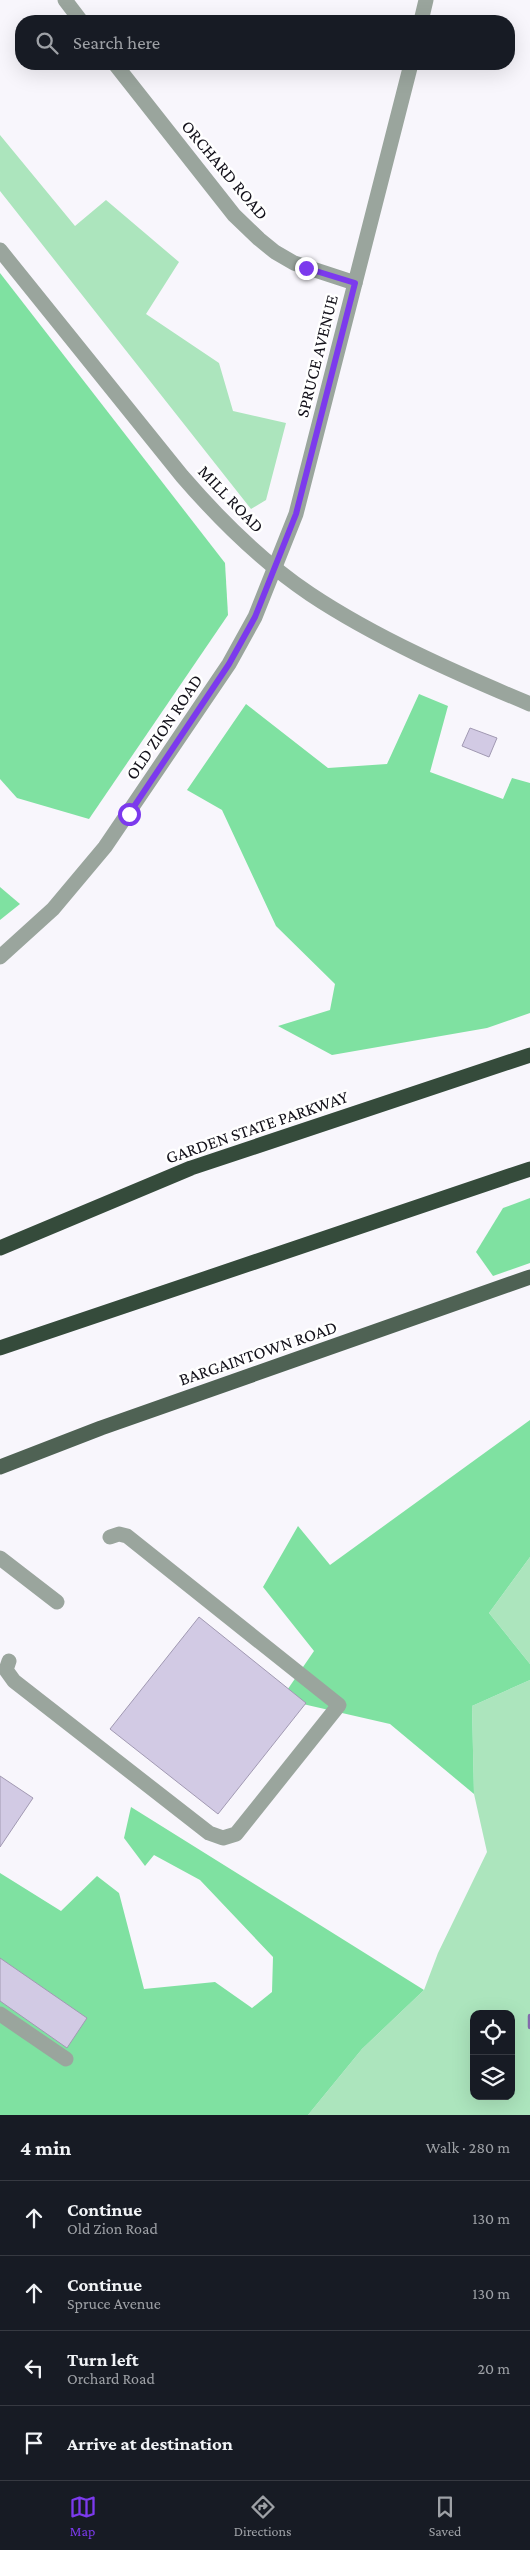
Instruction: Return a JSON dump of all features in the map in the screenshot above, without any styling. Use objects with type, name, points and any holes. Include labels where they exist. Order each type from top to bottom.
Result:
[{"type":"highway","name":"GARDEN STATE PARKWAY","points":[[0,1248],[190,1168],[530,1055]]},
{"type":"highway","points":[[0,1348],[530,1169]]},
{"type":"main road","name":"BARGAINTOWN ROAD","points":[[0,1467],[110,1425],[530,1277]]},
{"type":"street","points":[[65,0],[76,15]]},
{"type":"street","points":[[422,15],[426,0]]},
{"type":"street","name":"ORCHARD ROAD","points":[[120,70],[223,202],[253,234],[275,252],[294,263],[355,283]]},
{"type":"street","name":"SPRUCE AVENUE","points":[[275,568],[296,514],[409,70]]},
{"type":"street","name":"MILL ROAD","points":[[0,250],[209,508],[246,544],[309,593],[371,630],[530,704]]},
{"type":"street","name":"OLD ZION ROAD","points":[[0,957],[32,929],[79,880],[129,814],[237,650],[255,617],[275,568]]},
{"type":"street","points":[[9,1661],[6,1670],[14,1681],[209,1833],[224,1838],[236,1834],[339,1705],[127,1536],[119,1534],[110,1536]]},
{"type":"street","points":[[0,1558],[57,1602]]},
{"type":"street","points":[[0,2014],[66,2059]]},
{"type":"green space","points":[[0,135],[75,226],[106,200],[179,262],[146,314],[219,363],[233,411],[286,423],[266,500],[251,509],[0,191]]},
{"type":"green space","points":[[0,273],[225,563],[228,615],[89,819],[17,798],[0,779]]},
{"type":"green space","points":[[419,694],[448,706],[430,772],[503,799],[512,778],[530,783],[530,1013],[487,1028],[332,1055],[278,1026],[330,1010],[335,984],[276,926],[222,810],[187,790],[246,704],[328,768],[387,764]]},
{"type":"green space","points":[[0,887],[20,904],[0,920]]},
{"type":"green space","points":[[530,1198],[530,1263],[493,1276],[476,1252],[503,1208]]},
{"type":"green space","points":[[530,1420],[530,1557],[489,1613],[530,1664],[530,1680],[472,1706],[474,1794],[390,1724],[281,1699],[314,1651],[263,1587],[298,1526],[330,1565]]},
{"type":"green space","points":[[530,1557],[530,1664],[489,1613]]},
{"type":"green space","points":[[530,1680],[530,2115],[308,2115],[362,2049],[424,1990],[438,1953],[487,1852],[474,1794],[472,1706]]},
{"type":"green space","points":[[131,1807],[424,1990],[362,2049],[308,2115],[0,2115],[0,1873],[61,1911],[97,1876],[119,1893],[144,1989],[215,1982],[252,2008],[272,1992],[273,1957],[200,1880],[154,1855],[145,1866],[124,1838]]},
{"type":"building","points":[[470,728],[497,738],[489,757],[462,746]]},
{"type":"building","points":[[199,1617],[306,1703],[218,1814],[110,1729]]},
{"type":"building","points":[[0,1776],[33,1798],[0,1847]]},
{"type":"building","points":[[0,1958],[87,2018],[67,2048],[0,2001]]},
{"type":"waterway","points":[[530,2016],[530,2027]]},
{"type":"route","points":[[129,814],[237,650],[255,617],[296,514],[355,283],[306,268]]}]
